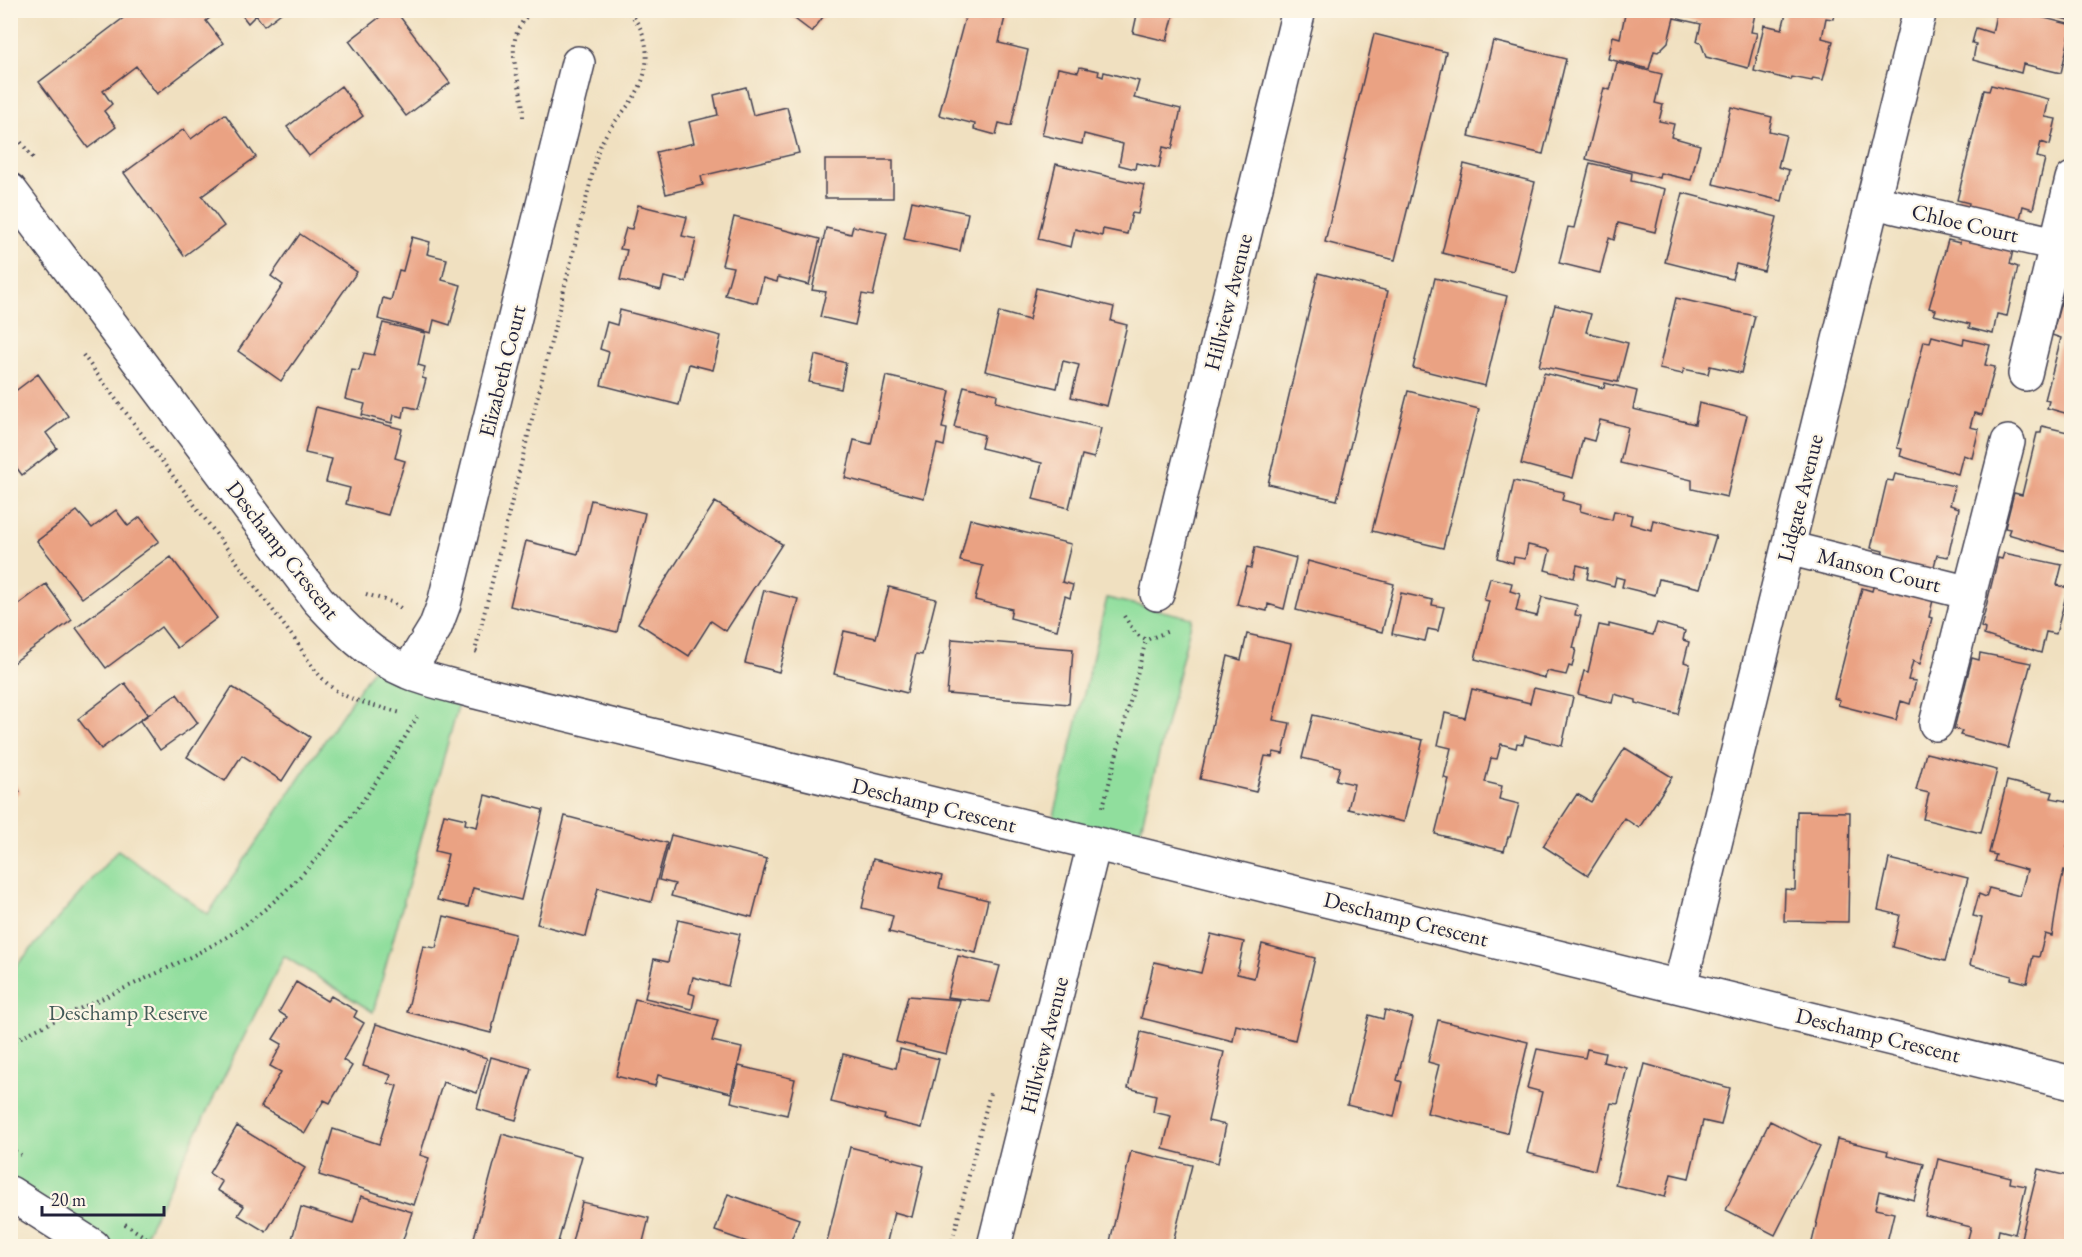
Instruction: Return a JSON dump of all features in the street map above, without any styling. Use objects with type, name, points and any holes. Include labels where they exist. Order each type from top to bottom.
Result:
[{"type":"street","name":"Hillview Avenue","points":[[1157,594],[1299,10]]},
{"type":"street","name":"Lidgate Avenue","points":[[1680,986],[1920,10]]},
{"type":"street","name":"Elizabeth Court","points":[[408,672],[435,628],[444,604],[578,63]]},
{"type":"street","points":[[2025,374],[2072,179]]},
{"type":"street","name":"Deschamp Crescent","points":[[10,190],[318,600],[356,639],[381,657],[408,672],[480,693],[2072,1083]]},
{"type":"street","name":"Chloe Court","points":[[1874,202],[2056,244]]},
{"type":"street","name":"Manson Court","points":[[1936,724],[2008,441]]},
{"type":"street","name":"Manson Court","points":[[1788,548],[1970,593]]},
{"type":"street","name":"Hillview Avenue","points":[[994,1246],[1094,844]]},
{"type":"street","points":[[10,1193],[93,1246]]},
{"type":"path","points":[[475,651],[598,151],[605,132],[633,98],[642,82],[647,62],[646,43],[639,26],[626,10]]},
{"type":"path","points":[[1103,807],[1146,640]]},
{"type":"path","points":[[10,1043],[212,945],[277,899],[342,825],[401,746],[417,717]]},
{"type":"green space","points":[[1107,598],[1192,618],[1135,853],[1050,833]]},
{"type":"green space","name":"Deschamp Reserve","points":[[381,657],[463,688],[373,1012],[284,956],[140,1246],[92,1246],[11,1194],[11,972],[118,850],[208,914]]},
{"type":"building","points":[[134,10],[220,10],[206,21],[223,43],[157,94],[136,66],[103,91],[112,104],[104,111],[116,127],[88,148],[39,82]]},
{"type":"building","points":[[238,10],[285,10],[264,26],[256,15],[248,23]]},
{"type":"building","points":[[389,10],[395,10],[450,83],[406,116],[349,41]]},
{"type":"building","points":[[783,10],[828,10],[812,32]]},
{"type":"building","points":[[967,10],[1005,17],[999,43],[1028,50],[1011,126],[999,123],[996,135],[974,129],[975,124],[939,115]]},
{"type":"building","points":[[1138,10],[1175,10],[1167,41],[1133,33]]},
{"type":"building","points":[[1444,10],[1471,10],[1469,17]]},
{"type":"building","points":[[1626,10],[1740,10],[1755,14],[1751,32],[1757,33],[1748,68],[1706,57],[1701,43],[1697,42],[1701,24],[1674,18],[1668,42],[1658,52],[1654,51],[1649,69],[1608,59],[1613,36],[1620,38]]},
{"type":"building","points":[[1787,10],[1835,10],[1833,19],[1826,18],[1822,38],[1833,41],[1823,80],[1813,78],[1812,81],[1792,77],[1791,80],[1754,71],[1764,25],[1782,29]]},
{"type":"building","points":[[1997,10],[2013,10],[2072,25],[2061,73],[2023,64],[2021,73],[1973,60],[1976,44],[1972,43],[1976,28],[1992,33]]},
{"type":"building","points":[[2072,10],[2072,21],[2035,11]]},
{"type":"building","points":[[1374,34],[1446,52],[1395,260],[1325,242]]},
{"type":"building","points":[[1493,41],[1566,59],[1543,154],[1469,136]]},
{"type":"building","points":[[1617,63],[1662,74],[1655,103],[1663,105],[1659,121],[1674,124],[1671,137],[1700,145],[1691,180],[1660,173],[1659,178],[1586,159],[1604,88],[1610,90]]},
{"type":"building","points":[[1080,67],[1099,71],[1098,75],[1103,77],[1104,72],[1139,81],[1134,98],[1181,109],[1172,149],[1163,147],[1159,168],[1136,163],[1135,169],[1119,165],[1123,144],[1084,134],[1082,144],[1042,135],[1058,68],[1078,72]]},
{"type":"building","points":[[1991,85],[2049,99],[2045,117],[2056,119],[2050,145],[2041,142],[2037,157],[2045,159],[2033,209],[2023,206],[2018,227],[1968,210],[1969,203],[1957,200],[1984,90],[1989,91]]},
{"type":"building","points":[[341,86],[363,116],[309,156],[287,127]]},
{"type":"building","points":[[746,87],[753,115],[787,107],[799,153],[701,176],[703,185],[666,194],[656,152],[694,143],[689,122],[718,115],[714,95]]},
{"type":"building","points":[[1731,107],[1772,117],[1769,131],[1786,135],[1778,167],[1789,170],[1782,201],[1713,184]]},
{"type":"building","points":[[225,114],[256,157],[202,196],[224,226],[184,256],[124,173],[184,129],[191,139]]},
{"type":"building","points":[[825,160],[893,160],[893,198],[825,198]]},
{"type":"building","points":[[1590,163],[1632,173],[1631,181],[1665,189],[1655,232],[1618,223],[1614,240],[1609,238],[1600,273],[1559,263],[1568,227],[1574,228]]},
{"type":"building","points":[[1056,164],[1144,185],[1138,214],[1132,213],[1127,234],[1103,229],[1102,236],[1075,229],[1071,247],[1038,239]]},
{"type":"building","points":[[1464,164],[1535,182],[1513,271],[1442,253]]},
{"type":"building","points":[[1683,193],[1777,217],[1764,271],[1736,264],[1732,279],[1665,262]]},
{"type":"building","points":[[912,201],[968,213],[960,251],[904,239]]},
{"type":"building","points":[[638,205],[687,217],[682,236],[696,239],[686,282],[664,277],[661,290],[620,280],[627,250],[620,249],[626,228],[632,229]]},
{"type":"building","points":[[734,217],[820,239],[809,285],[778,277],[777,282],[763,278],[757,303],[725,295],[733,267],[722,265]]},
{"type":"building","points":[[853,226],[887,233],[873,296],[862,294],[855,325],[820,317],[826,292],[812,290],[826,228],[851,234]]},
{"type":"building","points":[[300,234],[357,272],[281,381],[238,351],[283,285],[271,276]]},
{"type":"building","points":[[1961,236],[2014,245],[2010,264],[2018,267],[2007,316],[1997,314],[1993,334],[1969,328],[1970,324],[1934,315],[1936,310],[1929,308],[1948,240],[1960,243]]},
{"type":"building","points":[[412,237],[430,242],[427,254],[447,259],[442,280],[461,285],[450,325],[434,320],[431,333],[378,319],[383,298],[391,300],[399,270],[403,271]]},
{"type":"building","points":[[1318,273],[1388,291],[1337,500],[1268,484]]},
{"type":"building","points":[[1435,278],[1507,296],[1485,386],[1413,368]]},
{"type":"building","points":[[1036,288],[1114,307],[1111,321],[1127,325],[1107,406],[1071,397],[1079,365],[1063,361],[1057,388],[985,371],[999,312],[1029,320]]},
{"type":"building","points":[[2067,297],[2072,298],[2072,415],[2047,408],[2049,401],[2045,400],[2061,338],[2052,335],[2061,302],[2066,304]]},
{"type":"building","points":[[1676,298],[1755,316],[1741,373],[1710,366],[1708,374],[1684,369],[1682,374],[1659,369]]},
{"type":"building","points":[[1555,305],[1591,314],[1586,332],[1628,343],[1618,382],[1539,366]]},
{"type":"building","points":[[620,310],[721,336],[713,370],[689,364],[679,405],[601,385],[609,352],[600,349],[607,322],[617,325]]},
{"type":"building","points":[[383,323],[425,333],[418,365],[425,367],[422,378],[426,379],[418,409],[405,406],[403,417],[394,415],[392,423],[362,415],[365,404],[345,399],[352,370],[359,371],[364,353],[374,355]]},
{"type":"building","points":[[1932,336],[1963,344],[1964,339],[1990,345],[1985,365],[1995,367],[1982,415],[1974,413],[1970,427],[1979,429],[1972,458],[1963,455],[1958,474],[1900,456],[1902,449],[1897,448],[1924,341],[1930,342]]},
{"type":"building","points":[[815,355],[846,363],[841,389],[809,382]]},
{"type":"building","points":[[1544,373],[1604,388],[1605,383],[1637,391],[1633,409],[1695,424],[1699,403],[1747,415],[1727,497],[1692,489],[1692,480],[1620,463],[1628,427],[1600,420],[1594,441],[1583,438],[1573,478],[1521,464]]},
{"type":"building","points":[[38,374],[68,416],[46,433],[57,448],[22,475],[10,459],[10,387],[14,392]]},
{"type":"building","points":[[886,376],[950,391],[942,428],[947,429],[944,446],[937,444],[924,498],[845,478],[854,440],[871,444]]},
{"type":"building","points":[[964,386],[997,394],[996,402],[1101,428],[1094,458],[1082,455],[1069,508],[1033,499],[1042,463],[981,448],[984,435],[954,427]]},
{"type":"building","points":[[1408,391],[1479,409],[1443,548],[1372,531]]},
{"type":"building","points":[[316,407],[402,429],[395,458],[405,461],[388,515],[346,504],[350,488],[326,482],[332,459],[305,453]]},
{"type":"building","points":[[2042,426],[2072,433],[2072,530],[2066,551],[2008,534],[2010,529],[2005,528],[2014,493],[2022,495],[2037,433],[2041,433]]},
{"type":"building","points":[[1895,474],[1955,486],[1950,505],[1959,508],[1948,557],[1937,555],[1932,574],[1882,558],[1883,551],[1871,548],[1887,480],[1893,481]]},
{"type":"building","points":[[1514,481],[1564,492],[1562,500],[1581,505],[1580,511],[1612,520],[1614,511],[1632,515],[1630,524],[1651,530],[1653,520],[1716,536],[1700,588],[1659,579],[1655,595],[1622,587],[1624,579],[1616,577],[1614,586],[1587,579],[1589,568],[1577,565],[1574,578],[1545,570],[1550,550],[1528,545],[1525,559],[1514,557],[1513,563],[1497,558]]},
{"type":"building","points":[[591,500],[645,513],[617,632],[510,606],[526,541],[578,554]]},
{"type":"building","points":[[715,502],[782,544],[726,631],[711,621],[689,656],[638,623]]},
{"type":"building","points":[[116,510],[128,526],[140,517],[159,541],[82,598],[37,541],[77,511],[92,528]]},
{"type":"building","points":[[970,519],[1071,544],[1062,582],[1073,585],[1070,598],[1065,596],[1057,630],[1010,618],[1012,609],[975,600],[983,566],[960,561]]},
{"type":"building","points":[[1255,547],[1296,558],[1284,609],[1268,604],[1267,611],[1237,604],[1247,567],[1251,568]]},
{"type":"building","points":[[2004,553],[2062,565],[2057,585],[2068,588],[2056,634],[2046,632],[2041,653],[1984,635],[1985,629],[1981,627],[1998,558],[2002,559]]},
{"type":"building","points":[[171,557],[217,618],[177,648],[161,627],[106,668],[76,628]]},
{"type":"building","points":[[1308,561],[1394,584],[1382,632],[1296,610]]},
{"type":"building","points":[[1490,578],[1512,583],[1510,591],[1520,594],[1516,611],[1537,616],[1542,597],[1577,605],[1575,615],[1581,616],[1573,648],[1576,649],[1572,667],[1569,666],[1566,675],[1547,671],[1545,678],[1475,659],[1489,601],[1484,600]]},
{"type":"building","points":[[46,584],[72,620],[10,665],[10,599],[16,606]]},
{"type":"building","points":[[1874,584],[1933,600],[1929,617],[1932,618],[1920,664],[1913,661],[1908,680],[1916,681],[1910,704],[1901,701],[1896,720],[1838,705],[1840,700],[1834,698],[1862,588],[1872,591]]},
{"type":"building","points":[[889,587],[936,599],[922,655],[916,654],[907,693],[834,674],[844,631],[876,638]]},
{"type":"building","points":[[764,590],[798,599],[779,672],[745,663]]},
{"type":"building","points":[[1401,593],[1433,600],[1432,605],[1444,607],[1438,631],[1428,629],[1425,641],[1392,634]]},
{"type":"building","points":[[1657,623],[1685,631],[1683,640],[1689,642],[1684,662],[1690,664],[1678,714],[1636,703],[1636,700],[1614,694],[1612,703],[1578,694],[1584,671],[1588,672],[1599,625],[1609,627],[1609,624],[1653,635]]},
{"type":"building","points":[[1247,634],[1291,644],[1273,720],[1290,723],[1283,754],[1274,752],[1272,757],[1265,756],[1256,792],[1200,779],[1228,656],[1241,660]]},
{"type":"building","points":[[952,639],[1073,649],[1069,704],[947,694]]},
{"type":"building","points":[[1980,653],[2031,663],[2008,748],[1960,735],[1962,731],[1954,729],[1972,658],[1979,660]]},
{"type":"building","points":[[125,683],[148,714],[101,749],[78,719]]},
{"type":"building","points":[[232,687],[310,737],[282,781],[242,755],[225,781],[187,757]]},
{"type":"building","points":[[1534,688],[1573,697],[1562,746],[1525,736],[1523,744],[1517,743],[1516,748],[1501,744],[1497,759],[1491,758],[1485,782],[1502,786],[1499,799],[1519,804],[1504,851],[1435,834],[1449,779],[1444,778],[1451,748],[1438,745],[1445,713],[1465,718],[1472,689],[1530,703]]},
{"type":"building","points":[[177,694],[198,723],[160,750],[140,721]]},
{"type":"building","points":[[1313,715],[1423,740],[1404,822],[1348,809],[1354,784],[1336,780],[1340,767],[1302,758]]},
{"type":"building","points":[[1625,748],[1672,777],[1639,828],[1624,818],[1588,875],[1543,846],[1577,794],[1591,802]]},
{"type":"building","points":[[1926,753],[1997,770],[1981,833],[1923,819],[1929,793],[1916,790]]},
{"type":"building","points":[[10,776],[20,792],[10,798]]},
{"type":"building","points":[[2007,781],[2053,792],[2051,798],[2072,802],[2072,829],[2067,847],[2072,848],[2072,856],[2067,871],[2064,870],[2052,936],[2045,934],[2039,957],[2033,956],[2027,983],[2011,979],[2012,976],[1970,965],[1982,918],[1973,916],[1979,894],[1986,897],[1989,888],[2020,896],[2027,870],[1994,861],[1996,855],[1989,853]]},
{"type":"building","points":[[485,795],[543,810],[521,900],[473,888],[468,907],[437,900],[448,854],[435,851],[444,814],[466,819],[465,824],[477,827]]},
{"type":"building","points":[[1797,811],[1850,812],[1848,922],[1784,921],[1785,889],[1795,890]]},
{"type":"building","points":[[565,816],[667,843],[651,902],[598,888],[586,937],[537,924]]},
{"type":"building","points":[[671,835],[767,859],[752,917],[671,896],[675,884],[659,880]]},
{"type":"building","points":[[873,859],[942,876],[939,888],[988,900],[976,953],[889,932],[893,916],[862,908]]},
{"type":"building","points":[[1889,859],[1968,878],[1945,961],[1893,947],[1900,915],[1878,910]]},
{"type":"building","points":[[444,916],[515,934],[491,1033],[407,1012],[423,946],[436,948]]},
{"type":"building","points":[[678,920],[740,934],[728,986],[693,977],[689,993],[695,995],[692,1009],[645,998],[654,959],[668,962]]},
{"type":"building","points":[[1211,934],[1244,942],[1237,974],[1254,978],[1262,944],[1315,958],[1295,1040],[1236,1025],[1233,1041],[1141,1018],[1154,962],[1201,973]]},
{"type":"building","points":[[958,956],[1000,966],[990,1002],[947,997]]},
{"type":"building","points":[[296,982],[327,1001],[331,996],[357,1011],[354,1017],[364,1023],[343,1060],[352,1066],[330,1103],[324,1100],[305,1133],[261,1107],[281,1072],[270,1066],[282,1044],[273,1039],[287,1017],[279,1012]]},
{"type":"building","points":[[908,996],[960,1000],[946,1054],[896,1042]]},
{"type":"building","points":[[635,999],[718,1020],[712,1041],[742,1048],[731,1093],[658,1075],[655,1086],[616,1076]]},
{"type":"building","points":[[1385,1010],[1413,1018],[1397,1080],[1402,1082],[1394,1117],[1347,1105],[1369,1015],[1383,1019]]},
{"type":"building","points":[[1438,1020],[1528,1042],[1507,1133],[1427,1113],[1439,1065],[1428,1062]]},
{"type":"building","points":[[376,1024],[487,1058],[477,1093],[443,1082],[420,1155],[429,1158],[414,1205],[319,1175],[333,1129],[379,1144],[397,1086],[388,1083],[391,1075],[363,1066]]},
{"type":"building","points":[[1141,1032],[1224,1052],[1208,1121],[1226,1125],[1218,1163],[1163,1149],[1171,1116],[1153,1112],[1156,1095],[1128,1088]]},
{"type":"building","points":[[900,1049],[939,1059],[922,1128],[884,1119],[885,1115],[831,1102],[843,1054],[896,1068]]},
{"type":"building","points":[[1537,1049],[1585,1058],[1587,1049],[1605,1053],[1603,1062],[1627,1068],[1618,1104],[1611,1103],[1595,1170],[1527,1153],[1542,1092],[1527,1088]]},
{"type":"building","points":[[491,1057],[531,1068],[516,1120],[477,1109]]},
{"type":"building","points":[[1645,1064],[1730,1088],[1721,1125],[1703,1121],[1689,1178],[1671,1174],[1665,1197],[1615,1185]]},
{"type":"building","points":[[739,1066],[795,1079],[787,1115],[731,1102]]},
{"type":"building","points":[[1770,1121],[1820,1146],[1775,1235],[1726,1210]]},
{"type":"building","points":[[237,1126],[305,1168],[266,1232],[238,1215],[244,1206],[217,1190],[222,1182],[209,1173]]},
{"type":"building","points":[[502,1134],[582,1156],[557,1246],[452,1246],[454,1240],[472,1245]]},
{"type":"building","points":[[1837,1139],[1888,1151],[1887,1155],[1924,1164],[1914,1200],[1879,1191],[1875,1209],[1894,1213],[1886,1246],[1866,1243],[1865,1246],[1811,1246]]},
{"type":"building","points":[[850,1147],[924,1166],[912,1217],[894,1212],[886,1246],[826,1246]]},
{"type":"building","points":[[1131,1151],[1192,1165],[1172,1246],[1109,1246]]},
{"type":"building","points":[[1938,1159],[2011,1177],[2010,1183],[2026,1186],[2015,1234],[1999,1230],[1996,1246],[1966,1246],[1971,1227],[1925,1216]]},
{"type":"building","points":[[2038,1169],[2072,1177],[2072,1246],[2019,1246]]},
{"type":"building","points":[[728,1194],[799,1219],[789,1246],[759,1246],[715,1231]]},
{"type":"building","points":[[361,1196],[412,1212],[401,1246],[290,1246],[301,1207],[353,1223]]},
{"type":"building","points":[[582,1202],[649,1218],[642,1246],[571,1246]]}]
